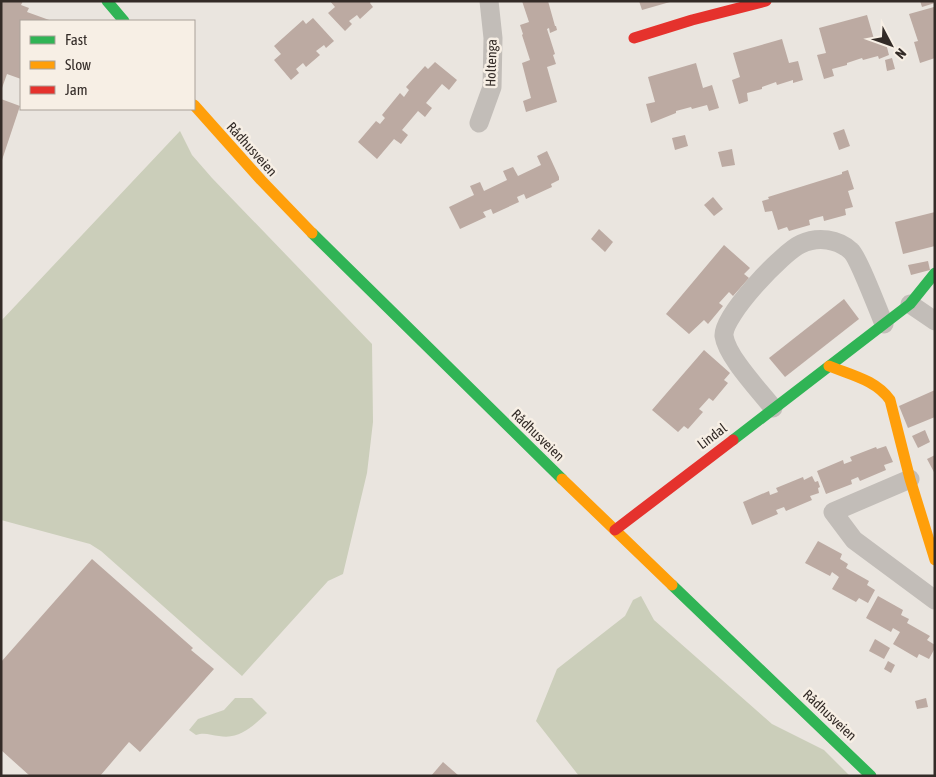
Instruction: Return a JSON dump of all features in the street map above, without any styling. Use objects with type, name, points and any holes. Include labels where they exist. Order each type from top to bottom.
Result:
[{"type":"street","points":[[107,1],[123,20]]},
{"type":"street","name":"Holtenga","points":[[479,123],[492,87],[493,38],[489,1]]},
{"type":"street","points":[[634,38],[692,20],[766,1]]},
{"type":"street","name":"Rådhusveien","points":[[195,106],[292,214],[660,576],[872,776]]},
{"type":"street","points":[[773,408],[740,366],[727,346],[724,334],[731,317],[742,300],[780,259],[800,244],[817,239],[841,244],[853,252],[884,324]]},
{"type":"street","name":"Lindal","points":[[615,530],[910,304],[935,273]]},
{"type":"street","points":[[910,304],[935,321]]},
{"type":"street","points":[[829,366],[878,386],[886,392],[890,400],[910,479],[935,560]]},
{"type":"street","points":[[910,479],[833,512],[854,540],[935,600]]},
{"type":"green space","points":[[180,131],[192,155],[212,178],[372,344],[373,422],[367,473],[343,574],[328,581],[242,676],[101,551],[90,544],[1,520],[1,321]]},
{"type":"green space","points":[[641,596],[654,620],[772,724],[824,750],[850,776],[579,776],[536,721],[557,669],[625,616],[633,600]]},
{"type":"green space","points":[[235,698],[252,698],[267,713],[246,731],[233,736],[196,735],[189,730],[198,719],[224,710]]},
{"type":"building","points":[[1,1],[23,1],[21,5],[29,8],[27,12],[49,20],[20,20],[20,79],[7,74],[2,88]]},
{"type":"building","points":[[330,1],[371,1],[370,3],[373,7],[360,19],[357,15],[349,21],[352,24],[345,31],[328,13],[335,7]]},
{"type":"building","points":[[522,1],[548,1],[557,30],[550,33],[549,28],[547,29],[555,54],[553,55],[556,64],[547,67],[557,102],[526,112],[523,101],[531,98],[522,63],[530,60],[520,25],[529,22]]},
{"type":"building","points":[[639,1],[670,1],[670,2],[642,10]]},
{"type":"building","points":[[920,1],[935,1],[935,3],[922,7]]},
{"type":"building","points":[[934,7],[935,58],[920,63],[914,42],[918,41],[909,14]]},
{"type":"building","points":[[867,15],[874,39],[884,36],[889,55],[879,59],[878,56],[863,60],[862,58],[847,63],[847,65],[832,69],[834,76],[824,79],[817,55],[826,53],[819,28]]},
{"type":"building","points":[[313,18],[334,41],[326,48],[324,45],[316,51],[320,55],[306,67],[303,63],[296,69],[299,73],[291,80],[274,60],[281,54],[274,46],[303,20],[306,24]]},
{"type":"building","points":[[782,39],[789,63],[798,61],[803,80],[793,83],[793,80],[777,85],[776,82],[762,87],[762,89],[747,93],[748,101],[739,104],[732,80],[740,77],[733,53]]},
{"type":"building","points":[[892,58],[895,69],[887,71],[885,60]]},
{"type":"building","points":[[435,62],[457,80],[449,90],[442,84],[426,103],[432,108],[425,117],[418,111],[402,130],[408,135],[401,144],[394,139],[377,159],[358,142],[376,121],[380,124],[385,118],[382,115],[400,93],[404,97],[409,90],[406,87],[425,66],[428,69]]},
{"type":"building","points":[[696,63],[703,88],[712,85],[719,108],[709,111],[707,105],[692,109],[691,107],[676,111],[676,113],[651,123],[646,104],[655,102],[648,77]]},
{"type":"building","points":[[1,99],[20,106],[2,160],[1,159]]},
{"type":"building","points":[[844,129],[850,146],[839,150],[833,133]]},
{"type":"building","points":[[685,135],[688,146],[675,150],[672,138]]},
{"type":"building","points":[[732,149],[735,165],[722,167],[718,152]]},
{"type":"building","points":[[547,151],[559,177],[559,180],[551,184],[552,187],[526,199],[524,194],[517,197],[519,202],[493,214],[491,209],[483,212],[486,217],[460,229],[449,207],[474,195],[470,186],[480,182],[484,191],[507,180],[503,171],[513,167],[518,176],[541,165],[537,156]]},
{"type":"building","points":[[848,170],[854,189],[848,191],[853,207],[845,209],[846,215],[824,221],[823,216],[815,218],[809,220],[810,225],[789,231],[787,227],[778,230],[772,211],[765,212],[762,201],[769,199],[768,197],[842,174],[842,172]]},
{"type":"building","points":[[713,197],[723,209],[714,216],[704,205]]},
{"type":"building","points":[[935,212],[935,246],[903,254],[895,222]]},
{"type":"building","points":[[599,229],[613,242],[605,252],[591,239]]},
{"type":"building","points":[[724,245],[750,268],[744,274],[749,278],[733,296],[729,292],[719,303],[723,306],[708,324],[704,320],[689,334],[666,314]]},
{"type":"building","points":[[928,261],[930,270],[911,275],[908,265]]},
{"type":"building","points":[[844,299],[859,319],[785,377],[769,358]]},
{"type":"building","points":[[704,350],[730,373],[724,380],[728,383],[713,401],[709,398],[699,409],[703,412],[688,429],[684,426],[678,432],[652,410]]},
{"type":"building","points":[[935,390],[935,417],[908,428],[899,406]]},
{"type":"building","points":[[925,430],[930,442],[918,448],[912,436]]},
{"type":"building","points":[[886,446],[893,462],[884,465],[886,470],[860,481],[858,477],[851,480],[852,484],[826,494],[817,471],[843,460],[844,464],[852,461],[850,457],[876,447],[877,449]]},
{"type":"building","points":[[935,455],[935,474],[927,459]]},
{"type":"building","points":[[812,476],[815,482],[818,481],[820,487],[818,488],[819,493],[810,496],[812,500],[786,511],[784,507],[776,510],[778,514],[752,525],[743,502],[769,491],[770,495],[778,492],[776,488],[803,477],[804,480]]},
{"type":"building","points":[[818,541],[842,554],[840,559],[848,564],[846,568],[869,581],[867,585],[875,590],[868,603],[859,598],[856,602],[832,589],[839,577],[832,572],[830,576],[805,563]]},
{"type":"building","points":[[92,559],[193,648],[191,650],[214,669],[140,752],[129,742],[100,776],[30,776],[1,750],[1,662]]},
{"type":"building","points":[[878,596],[903,610],[901,615],[909,619],[907,623],[930,636],[927,640],[935,645],[935,648],[929,659],[919,654],[917,658],[893,644],[900,632],[893,628],[891,632],[866,618]]},
{"type":"building","points":[[875,639],[890,648],[884,659],[869,651]]},
{"type":"building","points":[[888,661],[895,665],[891,673],[884,669]]},
{"type":"building","points":[[926,698],[928,707],[917,709],[915,701]]},
{"type":"building","points":[[443,762],[459,776],[431,776]]},
{"type":"traffic: fast","points":[[107,1],[123,20]]},
{"type":"traffic: fast","points":[[312,233],[562,479]]},
{"type":"traffic: fast","points":[[733,440],[910,304],[935,273]]},
{"type":"traffic: fast","points":[[672,585],[871,776]]},
{"type":"traffic: slow","points":[[195,106],[261,180],[312,233]]},
{"type":"traffic: slow","points":[[829,366],[870,383],[890,400],[910,479],[935,560]]},
{"type":"traffic: slow","points":[[562,479],[672,585]]},
{"type":"traffic: jam","points":[[634,38],[692,20],[766,1]]},
{"type":"traffic: jam","points":[[615,530],[733,440]]}]
